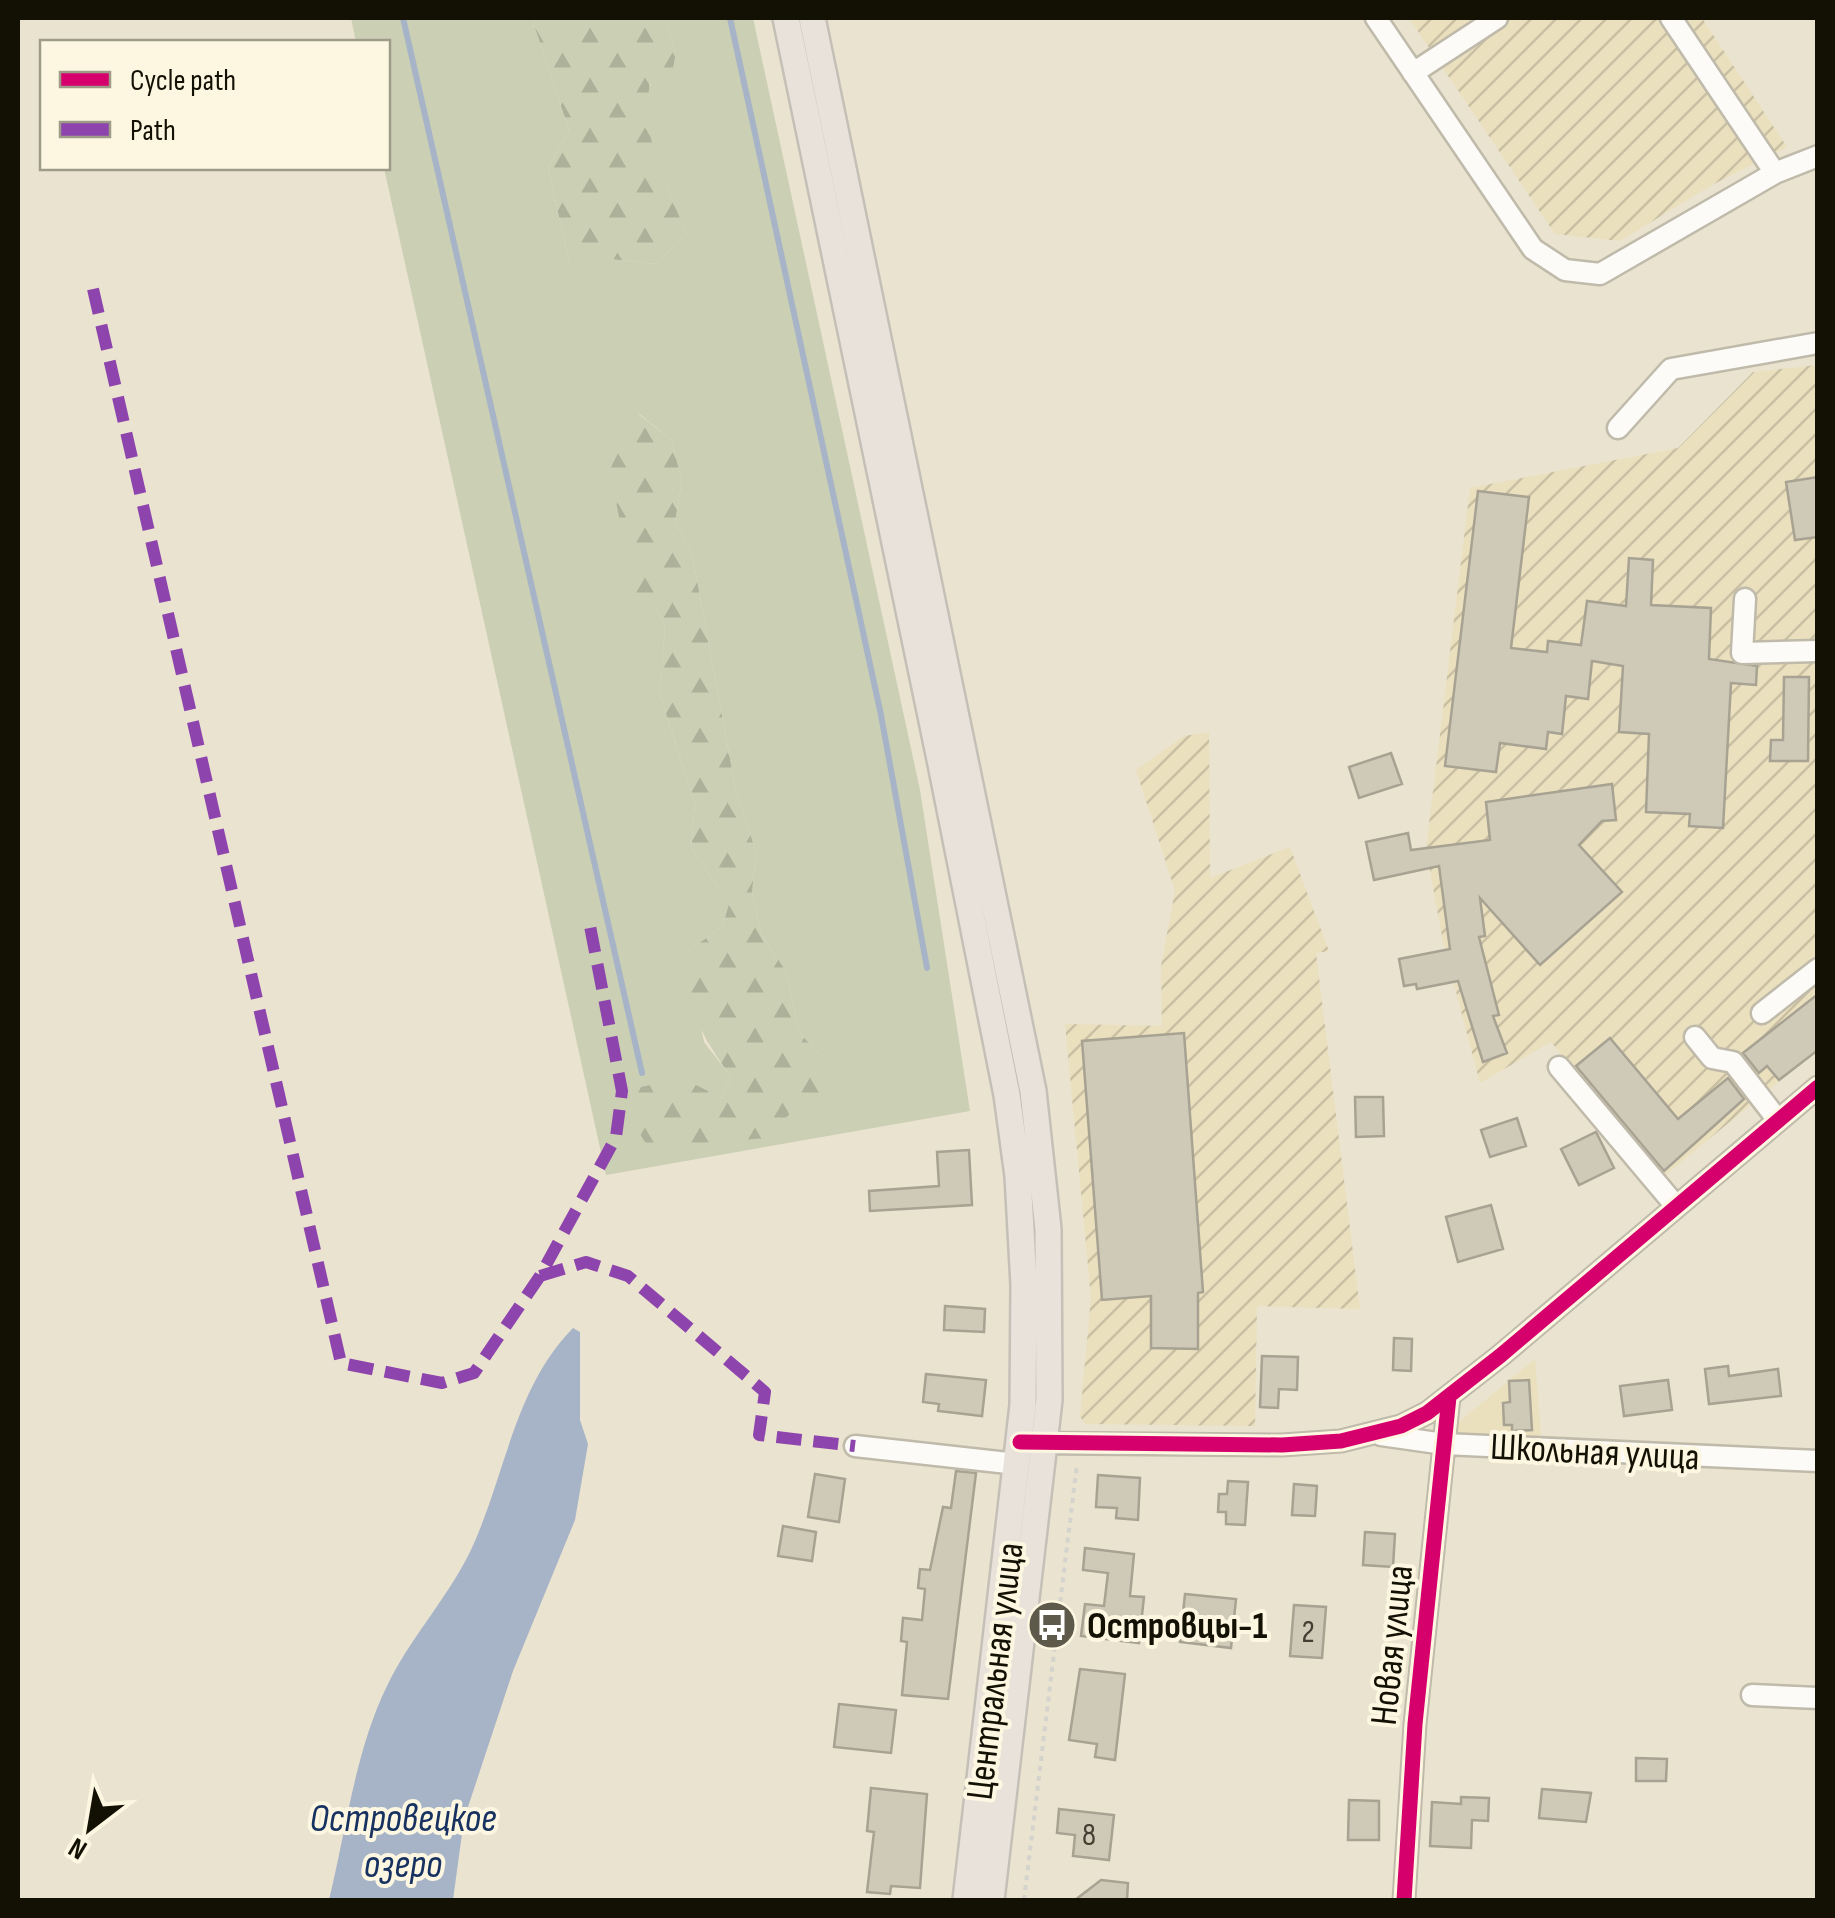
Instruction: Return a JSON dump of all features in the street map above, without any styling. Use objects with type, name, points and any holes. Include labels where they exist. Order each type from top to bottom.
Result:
[{"type":"main road","points":[[786,18],[1007,1095],[1018,1176],[1027,1450]]},
{"type":"main road","points":[[812,18],[1033,1091],[1050,1284],[1027,1450]]},
{"type":"main road","name":"Центральная улица","points":[[966,1900],[1027,1450]]},
{"type":"main road","name":"Центральная улица","points":[[990,1900],[1027,1450]]},
{"type":"street","points":[[1376,18],[1533,250],[1564,270],[1600,274],[1774,173],[1818,156]]},
{"type":"street","points":[[1414,72],[1497,18]]},
{"type":"street","points":[[1671,18],[1774,173]]},
{"type":"street","points":[[1618,428],[1672,368],[1818,342]]},
{"type":"street","points":[[1745,599],[1742,652],[1818,652]]},
{"type":"street","points":[[1762,1014],[1818,970]]},
{"type":"street","points":[[1695,1037],[1712,1058],[1732,1062],[1777,1119]]},
{"type":"street","points":[[1560,1067],[1675,1205]]},
{"type":"street","points":[[855,1446],[1027,1450],[1217,1435],[1302,1444],[1374,1434],[1401,1426],[1450,1396],[1818,1087]]},
{"type":"street","name":"Новая улица","points":[[1404,1900],[1415,1724],[1450,1396]]},
{"type":"street","name":"Школьная улица","points":[[1374,1434],[1444,1444],[1818,1461]]},
{"type":"street","points":[[1752,1695],[1818,1698]]},
{"type":"path","points":[[1024,1900],[1080,1444]]},
{"type":"shaded area","points":[[1409,18],[1702,18],[1787,147],[1712,185],[1620,241],[1555,234]]},
{"type":"shaded area","points":[[1817,365],[1817,1050],[1663,1177],[1551,1042],[1480,1083],[1443,942],[1426,849],[1470,488],[1678,448],[1753,372]]},
{"type":"shaded area","points":[[1209,732],[1210,878],[1290,847],[1329,951],[1316,953],[1360,1309],[1257,1306],[1255,1426],[1085,1424],[1080,1416],[1091,1298],[1065,1024],[1162,1026],[1161,966],[1175,891],[1136,770],[1184,736]]},
{"type":"shaded area","points":[[1535,1359],[1541,1437],[1454,1436],[1454,1426]]},
{"type":"green space","points":[[351,18],[536,18],[534,25],[569,130],[548,168],[569,261],[610,259],[655,264],[687,235],[657,160],[647,118],[651,84],[676,53],[664,18],[753,18],[920,790],[970,1111],[606,1175],[384,170],[390,170],[390,40],[356,40]],"holes":[[[639,414],[671,439],[682,481],[675,522],[692,553],[735,786],[756,852],[752,893],[762,936],[786,971],[799,1032],[827,1063],[801,1102],[766,1138],[682,1079],[722,1098],[731,1077],[704,1042],[686,952],[722,927],[729,904],[691,848],[695,803],[660,695],[665,626],[656,608]]]},
{"type":"green space","points":[[536,18],[664,18],[676,53],[671,77],[650,84],[648,123],[657,161],[687,235],[655,264],[610,259],[591,268],[569,261],[548,168],[569,130],[534,25]]},
{"type":"green space","points":[[638,414],[671,439],[682,481],[675,522],[692,553],[735,786],[756,852],[752,893],[762,936],[786,971],[799,1032],[827,1063],[834,1083],[825,1102],[801,1102],[767,1138],[649,1147],[634,1118],[641,1087],[682,1078],[722,1098],[731,1077],[696,1018],[685,969],[686,952],[722,927],[729,904],[691,848],[695,803],[660,695],[665,626],[656,608],[637,598],[609,471]]},
{"type":"water","name":"Островецкое озеро","points":[[573,1328],[580,1332],[580,1420],[588,1444],[575,1520],[513,1671],[464,1819],[453,1900],[329,1900],[359,1764],[376,1711],[396,1669],[468,1556],[536,1379]]},
{"type":"building","points":[[1818,477],[1818,537],[1795,540],[1786,482]]},
{"type":"building","points":[[1478,491],[1529,497],[1511,648],[1547,652],[1548,641],[1581,645],[1587,601],[1626,606],[1629,558],[1653,560],[1651,605],[1711,608],[1709,659],[1757,666],[1756,685],[1731,683],[1723,828],[1689,826],[1690,814],[1646,812],[1649,734],[1619,732],[1623,666],[1592,661],[1588,699],[1566,696],[1562,734],[1548,732],[1546,749],[1500,743],[1496,772],[1445,766]]},
{"type":"building","points":[[1784,677],[1809,677],[1808,761],[1770,761],[1771,740],[1783,740]]},
{"type":"building","points":[[1391,753],[1402,784],[1359,798],[1349,767]]},
{"type":"building","points":[[1612,784],[1616,820],[1602,821],[1579,845],[1622,892],[1540,965],[1480,898],[1485,936],[1479,937],[1499,1015],[1493,1016],[1507,1053],[1483,1062],[1458,981],[1417,989],[1416,984],[1404,986],[1399,959],[1450,949],[1439,866],[1374,880],[1366,842],[1408,833],[1411,850],[1490,840],[1486,802]]},
{"type":"building","points":[[1818,994],[1818,1050],[1779,1080],[1767,1066],[1759,1073],[1743,1053]]},
{"type":"building","points":[[1184,1033],[1203,1292],[1198,1293],[1198,1349],[1151,1348],[1151,1296],[1102,1300],[1082,1041]]},
{"type":"building","points":[[1610,1038],[1678,1119],[1728,1078],[1744,1099],[1664,1171],[1576,1066]]},
{"type":"building","points":[[1355,1097],[1383,1097],[1384,1136],[1356,1137]]},
{"type":"building","points":[[1517,1118],[1526,1146],[1490,1157],[1481,1130]]},
{"type":"building","points":[[1596,1132],[1614,1168],[1579,1185],[1561,1149]]},
{"type":"building","points":[[969,1150],[972,1205],[870,1211],[869,1191],[939,1186],[937,1152]]},
{"type":"building","points":[[1491,1205],[1503,1249],[1458,1262],[1446,1217]]},
{"type":"building","points":[[945,1306],[985,1309],[984,1332],[944,1330]]},
{"type":"building","points":[[1394,1338],[1412,1339],[1411,1371],[1393,1370]]},
{"type":"building","points":[[1262,1356],[1298,1357],[1297,1390],[1279,1389],[1278,1408],[1260,1407]]},
{"type":"building","points":[[1728,1366],[1729,1376],[1778,1369],[1781,1396],[1709,1404],[1705,1369]]},
{"type":"building","points":[[926,1374],[986,1380],[982,1416],[938,1411],[939,1404],[923,1402]]},
{"type":"building","points":[[1529,1380],[1532,1430],[1512,1431],[1512,1425],[1504,1425],[1503,1403],[1510,1402],[1509,1381]]},
{"type":"building","points":[[1668,1380],[1672,1410],[1624,1416],[1620,1386]]},
{"type":"building","points":[[956,1471],[976,1473],[948,1699],[902,1695],[907,1642],[901,1641],[903,1618],[922,1620],[925,1589],[918,1588],[920,1569],[930,1570],[943,1507],[951,1508]]},
{"type":"building","points":[[815,1474],[845,1479],[839,1522],[808,1517]]},
{"type":"building","points":[[1098,1475],[1140,1478],[1138,1520],[1116,1518],[1117,1508],[1096,1507]]},
{"type":"building","points":[[1228,1481],[1248,1482],[1245,1525],[1226,1524],[1226,1512],[1218,1512],[1219,1494],[1227,1494]]},
{"type":"building","points":[[1294,1484],[1317,1486],[1315,1516],[1292,1515]]},
{"type":"building","points":[[783,1526],[816,1532],[812,1561],[778,1556]]},
{"type":"building","points":[[1365,1532],[1395,1534],[1393,1567],[1363,1565]]},
{"type":"building","points":[[1085,1548],[1134,1554],[1130,1596],[1144,1597],[1139,1643],[1081,1636],[1085,1604],[1104,1606],[1108,1573],[1083,1570]]},
{"type":"building","points":[[1185,1594],[1236,1599],[1231,1648],[1180,1642]]},
{"type":"building","points":[[1294,1605],[1326,1607],[1322,1658],[1290,1656]]},
{"type":"building","points":[[1080,1669],[1125,1674],[1115,1760],[1095,1757],[1097,1744],[1069,1740]]},
{"type":"building","points":[[839,1704],[896,1710],[891,1753],[834,1747]]},
{"type":"building","points":[[1636,1758],[1667,1759],[1666,1781],[1636,1781]]},
{"type":"building","points":[[871,1788],[927,1794],[920,1888],[891,1886],[890,1894],[867,1892],[874,1832],[867,1831]]},
{"type":"building","points":[[1542,1789],[1591,1793],[1586,1822],[1539,1818]]},
{"type":"building","points":[[1461,1797],[1489,1798],[1488,1821],[1472,1820],[1471,1848],[1430,1846],[1432,1802],[1461,1804]]},
{"type":"building","points":[[1349,1800],[1379,1801],[1379,1840],[1348,1840]]},
{"type":"building","points":[[1059,1809],[1114,1815],[1109,1860],[1073,1856],[1075,1835],[1057,1833]]},
{"type":"building","points":[[1101,1880],[1128,1883],[1127,1900],[1075,1900]]},
{"type":"waterway","points":[[403,18],[642,1073]]},
{"type":"waterway","points":[[730,18],[881,715],[927,968]]},
{"type":"marked path","points":[[93,289],[341,1363],[442,1383],[474,1373],[540,1276],[616,1137],[622,1091],[589,921]]},
{"type":"marked path","points":[[540,1276],[586,1262],[628,1276],[765,1392],[759,1435],[855,1446]]},
{"type":"cycle path","points":[[1020,1442],[1282,1445],[1341,1441],[1401,1426],[1427,1413],[1500,1356],[1818,1087]]},
{"type":"cycle path","points":[[1404,1900],[1415,1724],[1449,1397]]},
{"type":"place","name":"Островцы-1","points":[[1052,1625]]}]
